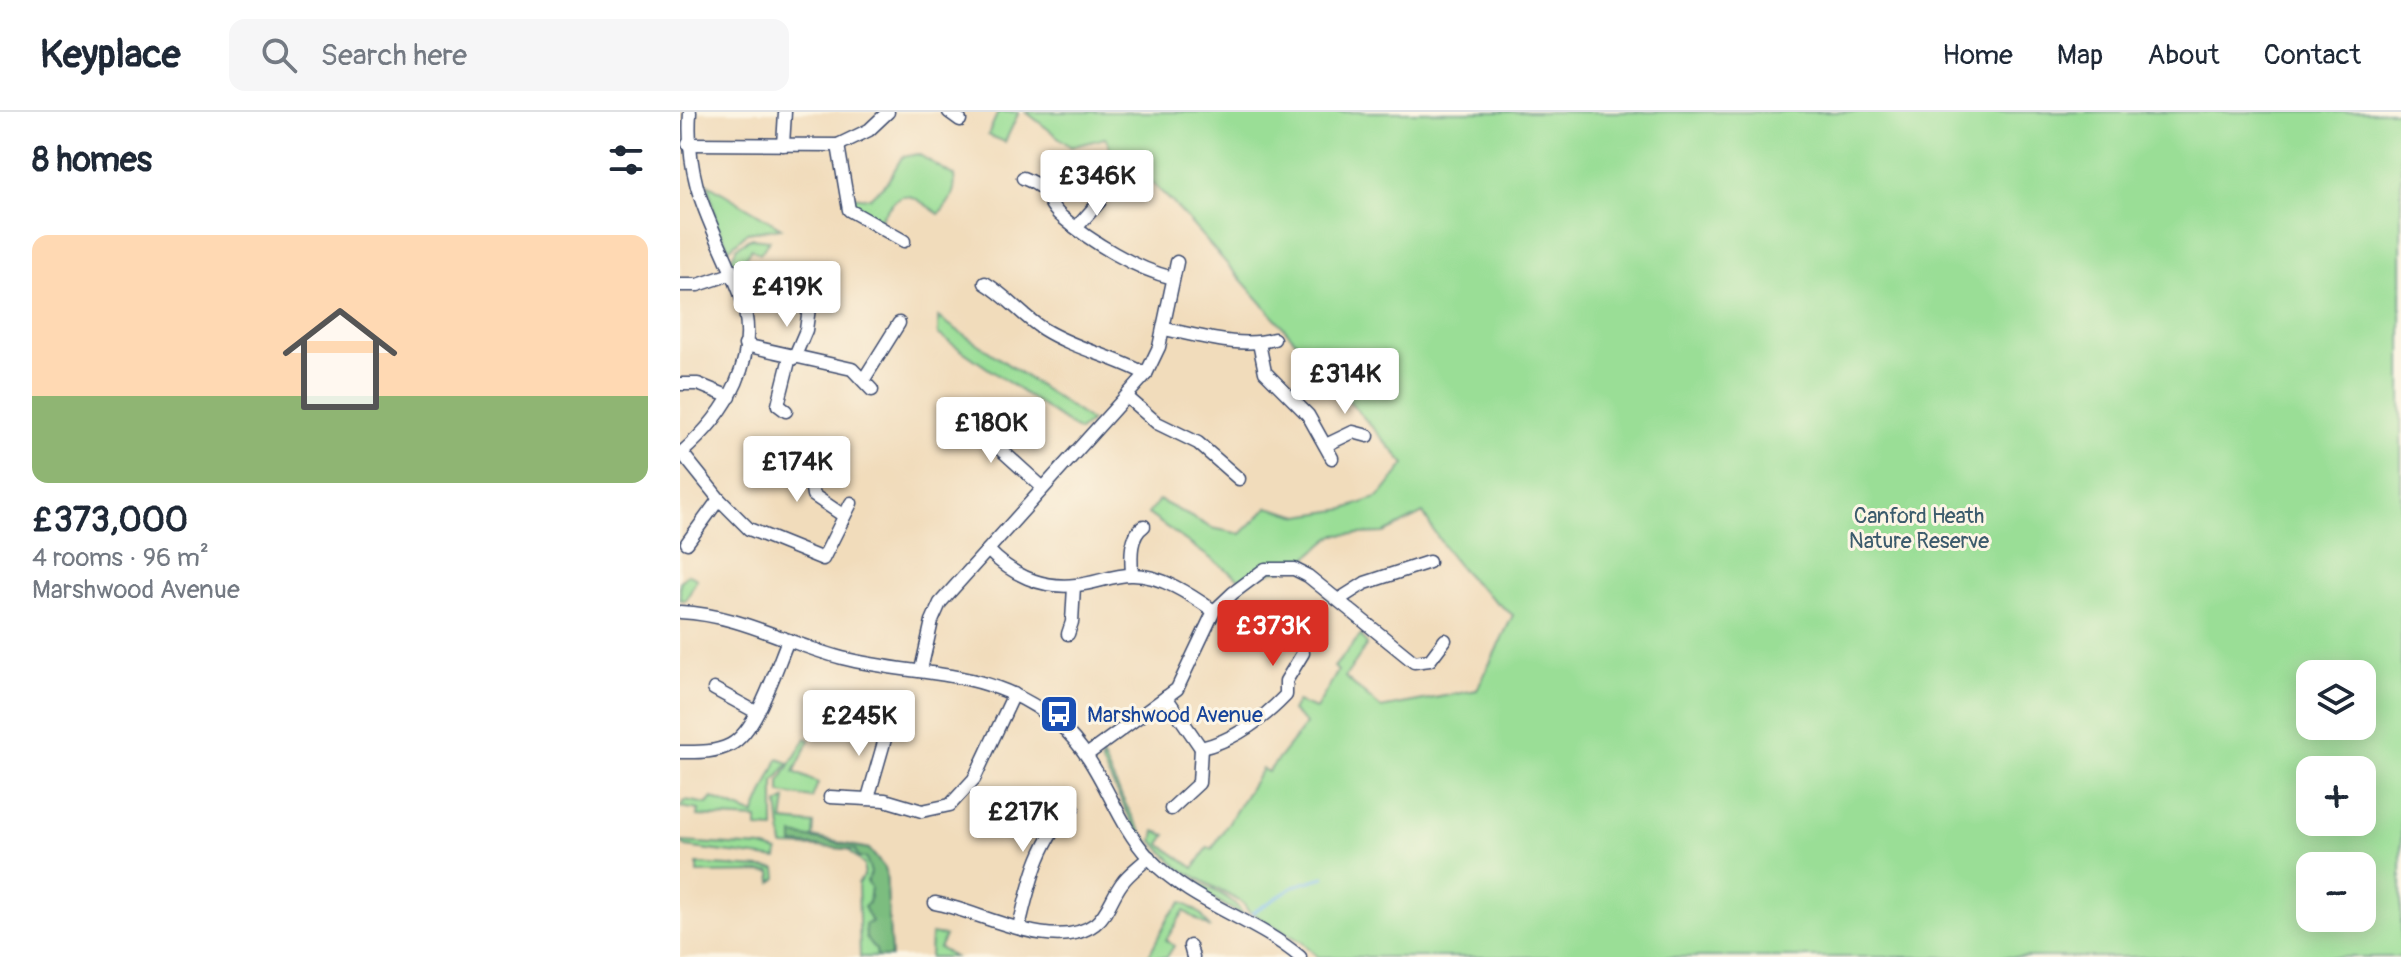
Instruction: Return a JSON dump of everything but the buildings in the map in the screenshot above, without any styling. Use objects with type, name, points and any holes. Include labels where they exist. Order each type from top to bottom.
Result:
[{"type":"street","points":[[690,112],[688,144],[704,216],[740,294],[745,345],[739,379],[730,397],[708,431],[681,453],[749,529],[821,564],[851,503]]},
{"type":"street","points":[[783,145],[785,112]]},
{"type":"street","points":[[688,144],[838,145],[869,130],[888,112]]},
{"type":"street","points":[[838,145],[849,210],[904,241]]},
{"type":"street","points":[[1023,178],[1041,185],[1061,217],[1136,267],[1173,278]]},
{"type":"street","points":[[1077,227],[1100,201]]},
{"type":"street","points":[[921,670],[934,613],[952,588],[1041,486],[1128,398],[1146,374],[1164,329],[1177,262]]},
{"type":"street","points":[[680,285],[698,285],[731,274]]},
{"type":"street","points":[[772,283],[809,308],[806,330],[792,357],[778,405],[786,411]]},
{"type":"street","points":[[985,283],[1049,332],[1074,345],[1112,356],[1146,374]]},
{"type":"street","points":[[992,305],[1000,292]]},
{"type":"street","points":[[745,345],[843,366],[868,384],[899,323]]},
{"type":"street","points":[[1164,329],[1259,343],[1274,339]]},
{"type":"street","points":[[1259,343],[1265,372],[1308,415],[1332,458]]},
{"type":"street","points":[[680,384],[698,384],[730,397]]},
{"type":"street","points":[[1128,398],[1157,423],[1198,443],[1239,479]]},
{"type":"street","points":[[966,418],[1041,486]]},
{"type":"street","points":[[1326,445],[1353,432],[1368,436]]},
{"type":"street","points":[[818,469],[811,482],[813,495],[844,516]]},
{"type":"street","points":[[1217,480],[1228,469]]},
{"type":"street","points":[[687,543],[704,529],[719,499]]},
{"type":"street","points":[[1132,574],[1133,544],[1138,530],[1144,526]]},
{"type":"street","points":[[988,550],[1007,569],[1022,577],[1074,586],[1132,574],[1162,581],[1214,611]]},
{"type":"street","points":[[1338,600],[1365,583],[1429,562]]},
{"type":"street","points":[[1414,567],[1421,581]]},
{"type":"street","points":[[1088,754],[1177,689],[1214,611],[1265,569],[1294,569],[1308,576],[1372,632],[1414,662],[1430,660],[1445,640]]},
{"type":"street","points":[[1068,634],[1072,622],[1074,586]]},
{"type":"street","points":[[680,612],[743,621],[788,640],[868,665],[979,680],[1014,694],[1048,715],[1088,754],[1149,857],[1200,900],[1300,957]]},
{"type":"street","points":[[680,752],[714,751],[732,744],[747,731],[788,640]]},
{"type":"street","points":[[1201,748],[1231,738],[1273,709],[1286,695],[1286,681],[1303,653]]},
{"type":"street","points":[[714,689],[756,712]]},
{"type":"street","points":[[830,797],[868,798],[922,811],[950,805],[974,779],[1014,694]]},
{"type":"street","points":[[1166,697],[1201,748],[1199,783],[1171,809]]},
{"type":"street","points":[[868,798],[889,725]]},
{"type":"street","points":[[1019,927],[1028,888],[1052,831],[1073,808]]},
{"type":"street","points":[[935,903],[957,907],[990,923],[1063,935],[1094,925],[1103,916],[1125,879],[1149,857]]},
{"type":"green space","points":[[998,112],[1019,112],[1005,142],[988,135]]},
{"type":"green space","name":"Canford Heath Nature Reserve","points":[[1026,112],[2401,112],[2401,957],[1318,957],[1302,942],[1248,911],[1243,903],[1179,868],[1153,841],[1155,831],[1166,835],[1160,844],[1194,868],[1208,847],[1212,849],[1262,769],[1268,772],[1306,724],[1292,711],[1297,702],[1316,709],[1338,671],[1334,667],[1361,635],[1367,645],[1345,677],[1381,708],[1477,690],[1513,615],[1462,569],[1423,513],[1384,533],[1334,535],[1298,565],[1241,580],[1148,514],[1159,500],[1212,528],[1241,534],[1268,507],[1300,516],[1345,509],[1379,497],[1405,464],[1172,202],[1134,166],[1111,175],[1109,144],[1105,138],[1071,147]]},
{"type":"green space","points":[[918,154],[954,176],[952,196],[939,214],[910,196],[903,196],[892,204],[876,225],[852,206],[850,196],[870,198],[888,181],[902,157]]},
{"type":"green space","points":[[708,184],[781,228],[747,233],[729,249],[717,225]]},
{"type":"green space","points":[[751,238],[770,240],[760,254],[751,249],[737,272],[731,259],[737,247]]},
{"type":"green space","points":[[938,317],[1091,421],[1079,431],[938,334]]},
{"type":"green space","points":[[688,574],[697,579],[686,600],[680,600],[680,582]]},
{"type":"green space","points":[[806,738],[810,740],[794,772],[818,783],[812,798],[780,793],[780,781]]},
{"type":"green space","points":[[1101,754],[1130,812],[1158,853],[1178,872],[1229,899],[1244,916],[1171,870],[1147,845],[1132,823],[1102,764]]},
{"type":"green space","points":[[778,759],[789,763],[774,782],[774,829],[757,828],[757,819],[698,816],[699,810],[680,807],[686,800],[707,804],[712,798],[754,815]]},
{"type":"green space","points":[[786,799],[783,821],[814,824],[813,837],[869,849],[886,870],[891,957],[860,957],[858,883],[864,876],[864,865],[847,848],[783,846],[778,804]]},
{"type":"green space","points":[[793,835],[869,849],[886,870],[891,957],[877,957],[876,950],[866,939],[865,924],[872,922],[864,907],[869,902],[871,887],[867,882],[871,873],[866,858],[859,858],[855,850],[793,844]]},
{"type":"green space","points":[[682,842],[762,847],[778,852],[777,859],[686,847]]},
{"type":"green space","points":[[697,864],[776,869],[777,878],[772,882],[771,872],[697,873]]},
{"type":"green space","points":[[1182,902],[1201,914],[1210,928],[1184,911],[1166,940],[1174,946],[1167,957],[1148,957],[1169,916]]},
{"type":"green space","points":[[931,934],[945,936],[939,948],[954,957],[930,957]]},
{"type":"waterway","points":[[1252,913],[1297,885],[1324,877]]},
{"type":"place","name":"Marshwood Avenue","points":[[1059,714]]}]
